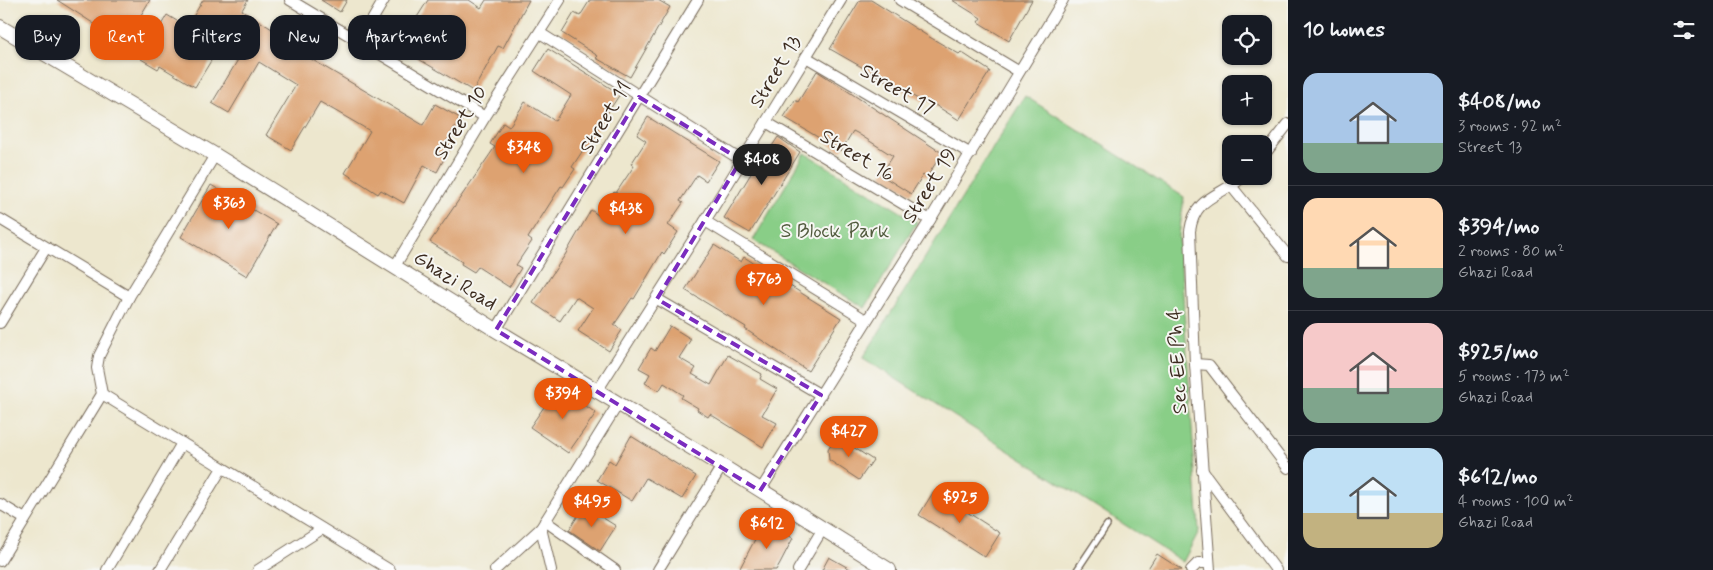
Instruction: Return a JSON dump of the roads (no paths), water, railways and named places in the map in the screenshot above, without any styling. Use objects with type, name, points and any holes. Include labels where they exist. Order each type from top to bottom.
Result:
[{"type":"main road","name":"Ghazi Road","points":[[0,27],[215,155],[496,330],[722,466],[889,570]]},
{"type":"street","points":[[290,0],[348,36]]},
{"type":"street","points":[[375,15],[384,0]]},
{"type":"street","name":"Street 10","points":[[395,266],[485,117],[560,0]]},
{"type":"street","name":"Street 11","points":[[496,330],[698,0]]},
{"type":"street","name":"Street 13","points":[[597,391],[706,221],[741,160],[841,0]]},
{"type":"street","points":[[900,0],[1018,71]]},
{"type":"street","name":"Street 19","points":[[760,491],[971,154],[1018,71],[1063,0]]},
{"type":"street","points":[[540,33],[741,160]]},
{"type":"street","name":"Street 17","points":[[806,57],[971,154]]},
{"type":"street","points":[[388,60],[485,117]]},
{"type":"street","name":"Street 16","points":[[766,122],[930,220]]},
{"type":"street","points":[[1272,145],[1288,124]]},
{"type":"street","points":[[0,561],[102,394],[97,368],[99,356],[130,297],[215,155]]},
{"type":"street","points":[[1232,187],[1288,256]]},
{"type":"street","name":"Sec EE Ph 4","points":[[1210,566],[1195,364],[1190,231],[1192,219],[1202,202],[1232,187]]},
{"type":"street","points":[[0,219],[130,297]]},
{"type":"street","points":[[706,221],[866,320]]},
{"type":"street","points":[[0,323],[46,248]]},
{"type":"street","points":[[657,299],[821,395]]},
{"type":"street","points":[[1195,364],[1210,365],[1288,468]]},
{"type":"street","points":[[102,394],[390,570]]},
{"type":"street","points":[[495,570],[543,525],[618,404]]},
{"type":"street","points":[[107,570],[182,443]]},
{"type":"street","points":[[658,570],[722,466]]},
{"type":"street","points":[[160,570],[222,468]]},
{"type":"street","points":[[1202,470],[1276,570]]},
{"type":"street","points":[[0,504],[26,519]]},
{"type":"street","points":[[543,525],[551,570]]},
{"type":"street","points":[[543,525],[614,570]]},
{"type":"street","points":[[258,570],[322,528]]},
{"type":"street","points":[[798,570],[822,530]]},
{"type":"street","points":[[1191,570],[1195,565],[1210,566]]},
{"type":"lane","points":[[1077,570],[1107,525]]},
{"type":"park label","name":"S Block Park","points":[[835,231]]}]
